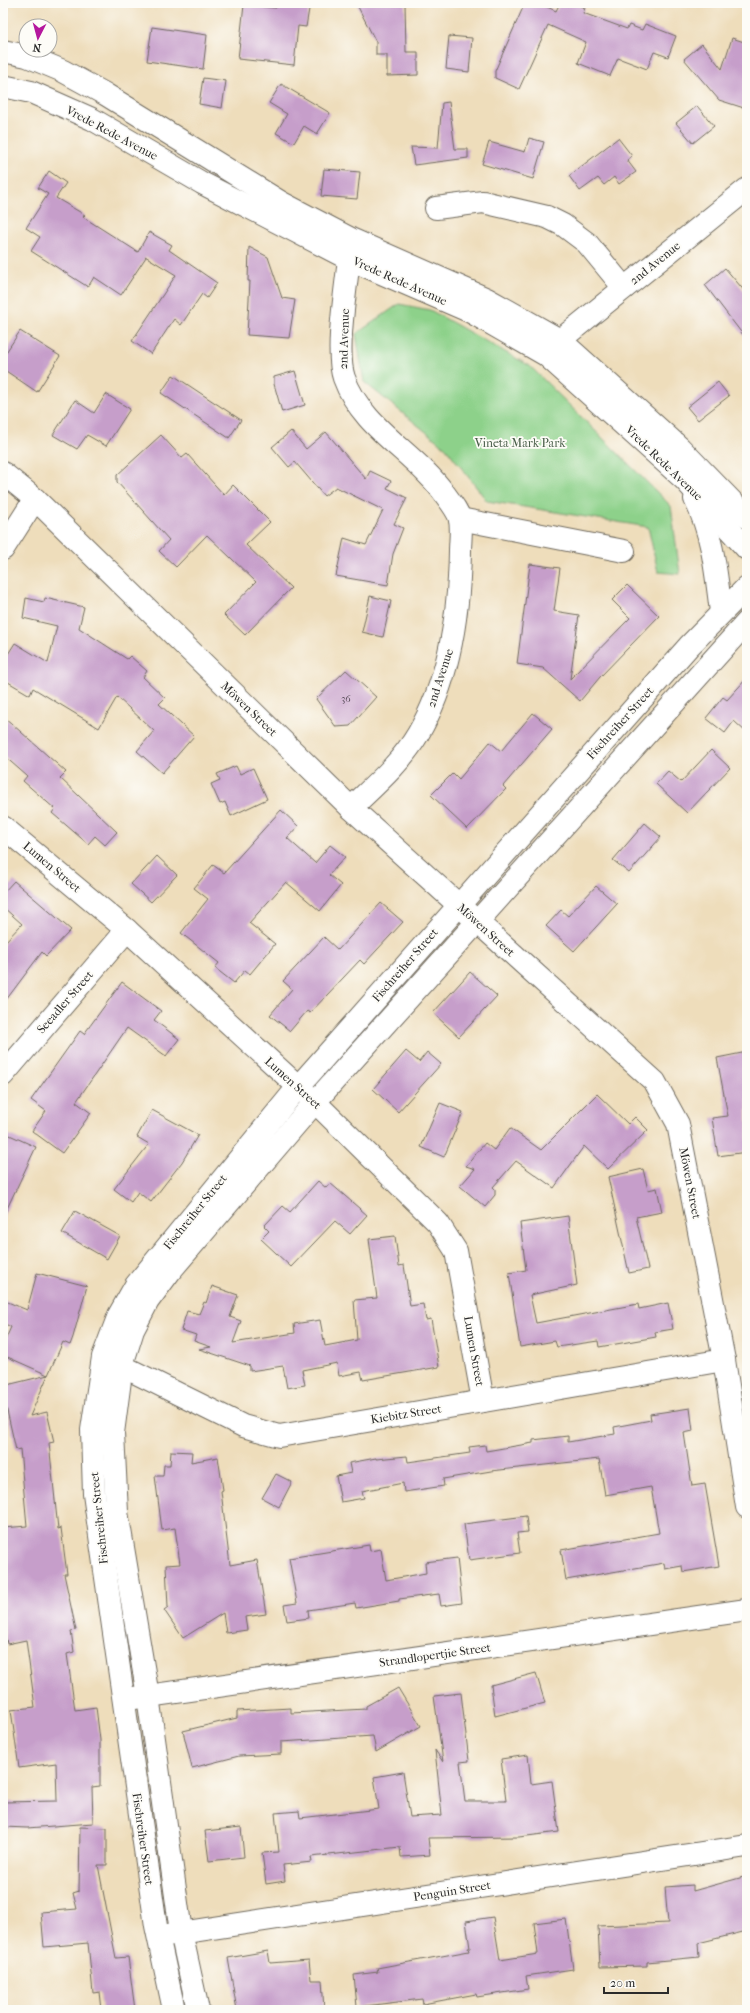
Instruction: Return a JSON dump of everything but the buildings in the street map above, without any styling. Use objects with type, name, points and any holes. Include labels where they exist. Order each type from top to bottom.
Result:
[{"type":"street","name":"Vrede Rede Avenue","points":[[3,50],[26,56],[63,71],[105,94],[282,202],[351,239],[487,299],[553,348],[680,448],[747,517]]},
{"type":"street","name":"Vrede Rede Avenue","points":[[3,86],[31,92],[92,119],[202,183],[350,259],[553,348],[684,478],[747,549]]},
{"type":"street","points":[[92,119],[105,94]]},
{"type":"street","name":"2nd Avenue","points":[[553,348],[624,288],[747,189]]},
{"type":"street","points":[[436,208],[483,202],[547,217],[563,225],[587,243],[624,288]]},
{"type":"street","name":"2nd Avenue","points":[[350,259],[342,328],[341,365],[347,387],[366,415],[388,439],[420,466],[444,493],[460,519],[459,583],[450,645],[438,692],[418,733],[395,767],[351,808]]},
{"type":"street","name":"Möwen Street","points":[[3,473],[35,499],[351,808],[655,1082],[678,1124],[724,1360],[747,1507]]},
{"type":"street","points":[[684,478],[701,512],[708,531],[713,554],[721,612]]},
{"type":"street","points":[[3,550],[35,499]]},
{"type":"street","points":[[460,519],[624,551]]},
{"type":"street","name":"Fischreiher Street","points":[[174,2010],[158,1936],[94,1494],[92,1430],[112,1361],[119,1315],[136,1284],[298,1087],[458,905],[721,612],[747,588]]},
{"type":"street","name":"Fischreiher Street","points":[[198,2010],[180,1932],[148,1696],[117,1512],[113,1433],[112,1361],[133,1330],[148,1301],[171,1270],[315,1102],[747,622]]},
{"type":"street","name":"Lumen Street","points":[[3,827],[127,930],[315,1102],[438,1222],[456,1251],[483,1401]]},
{"type":"street","name":"Seeadler Street","points":[[3,1075],[127,930]]},
{"type":"street","name":"Kiebitz Street","points":[[112,1361],[243,1426],[279,1436],[724,1360]]},
{"type":"street","name":"Strandlopertjie Street","points":[[123,1699],[747,1610]]},
{"type":"street","name":"Penguin Street","points":[[158,1936],[747,1846]]},
{"type":"green space","name":"Vineta Mark Park","points":[[399,304],[430,310],[530,366],[671,506],[680,574],[658,572],[648,527],[487,501],[446,448],[364,382],[356,334]]}]
